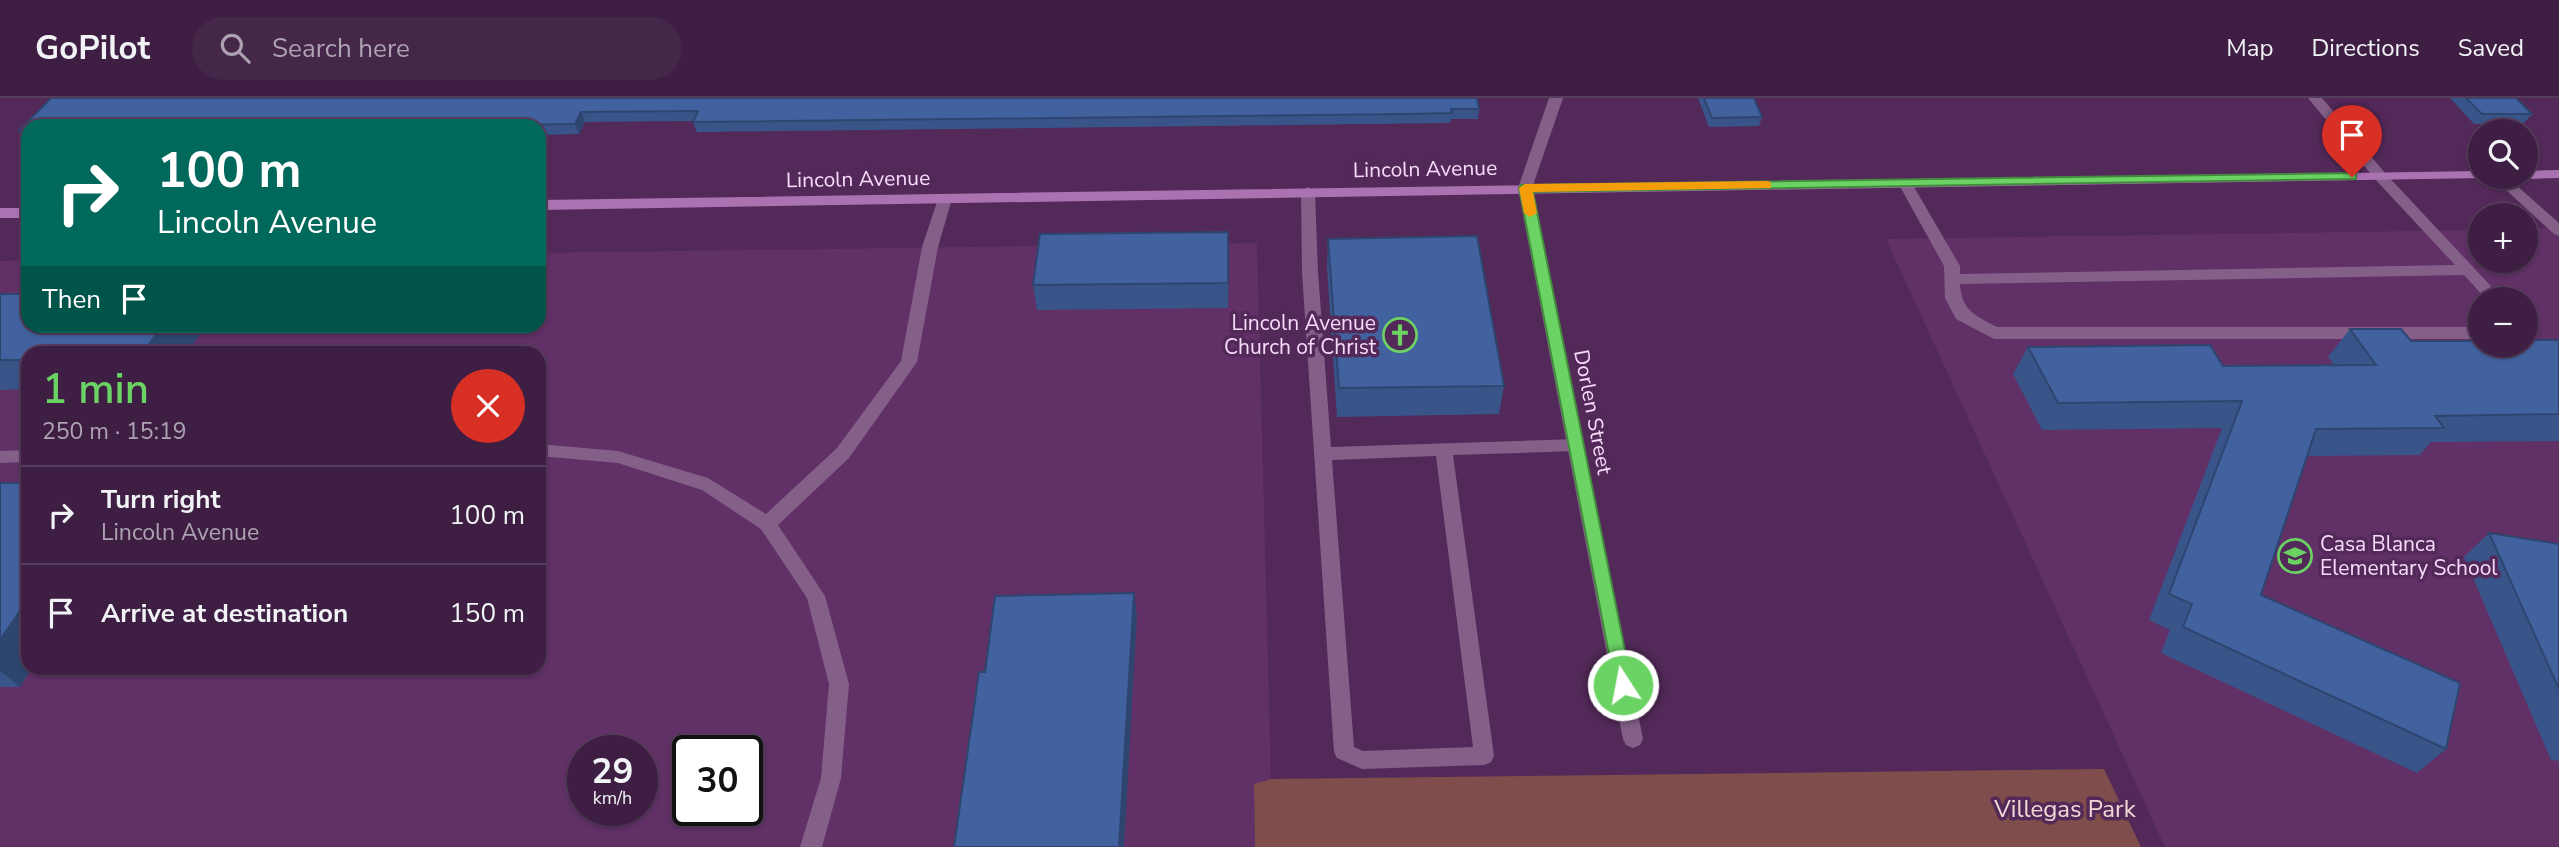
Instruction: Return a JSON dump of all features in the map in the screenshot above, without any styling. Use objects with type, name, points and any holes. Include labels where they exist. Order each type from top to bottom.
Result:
[{"type":"street","points":[[1525,188],[1556,98]]},
{"type":"street","points":[[2315,98],[2380,176],[2468,270]]},
{"type":"street","points":[[2538,175],[2559,174]]},
{"type":"street","name":"Lincoln Avenue","points":[[546,205],[2468,175]]},
{"type":"street","points":[[1905,183],[1952,266],[1953,298],[1962,315],[1994,333],[2468,333]]},
{"type":"street","name":"Dorlen Street","points":[[1525,188],[1633,739]]},
{"type":"street","points":[[2512,189],[2559,231]]},
{"type":"street","points":[[1308,192],[1310,272],[1344,752],[1362,760],[1483,756],[1444,449]]},
{"type":"street","points":[[766,524],[842,453],[909,362],[930,247],[945,199]]},
{"type":"street","points":[[0,213],[21,213]]},
{"type":"street","points":[[1953,279],[2468,270]]},
{"type":"street","points":[[2471,273],[2484,287]]},
{"type":"street","points":[[1323,454],[1576,445]]},
{"type":"street","points":[[546,451],[618,457],[708,485],[766,524],[816,596],[839,684],[831,778],[811,847]]},
{"type":"street","points":[[0,457],[21,456]]},
{"type":"shaded area","name":"Casa Blanca Elementary School","points":[[2559,228],[2559,847],[2165,847],[1886,239],[2468,230],[2468,273],[2538,273],[2538,229]]},
{"type":"shaded area","points":[[1257,243],[1271,779],[1254,785],[1255,847],[0,847],[0,261],[21,260],[21,333],[546,333],[546,253]]},
{"type":"green space","name":"Villegas Park","points":[[2104,769],[2141,847],[1255,847],[1254,784],[1271,779]]},
{"type":"building","points":[[51,98],[1477,98],[1479,109],[1408,114],[693,122],[698,111],[581,112],[575,124],[546,124],[546,119],[31,119]]},
{"type":"building","points":[[1704,98],[1754,98],[1762,117],[1712,118]]},
{"type":"building","points":[[2466,98],[2516,98],[2532,114],[2482,114]]},
{"type":"building","points":[[1228,232],[1228,283],[1033,285],[1040,234]]},
{"type":"building","points":[[1477,236],[1504,386],[1339,388],[1328,239]]},
{"type":"building","points":[[0,294],[21,294],[21,333],[157,333],[148,346],[21,346],[21,360],[0,360]]},
{"type":"building","points":[[2350,329],[2401,329],[2411,341],[2468,341],[2468,357],[2538,357],[2538,340],[2559,340],[2559,414],[2435,416],[2444,428],[2316,429],[2261,595],[2460,683],[2446,749],[2183,627],[2192,604],[2169,594],[2242,401],[2058,403],[2028,347],[2210,345],[2223,366],[2376,365]]},
{"type":"building","points":[[0,483],[21,483],[21,609],[0,640]]},
{"type":"building","points":[[2489,533],[2559,544],[2559,689]]},
{"type":"building","points":[[1134,593],[1119,847],[954,847],[979,672],[985,672],[995,596]]},
{"type":"slow traffic","points":[[1530,213],[1525,188],[1767,185]]},
{"type":"place","name":"Lincoln Avenue Church of Christ","points":[[1400,335]]},
{"type":"place","name":"Casa Blanca Elementary School","points":[[2295,556]]},
{"type":"route","points":[[1623,685],[1525,188],[2352,177]]}]
